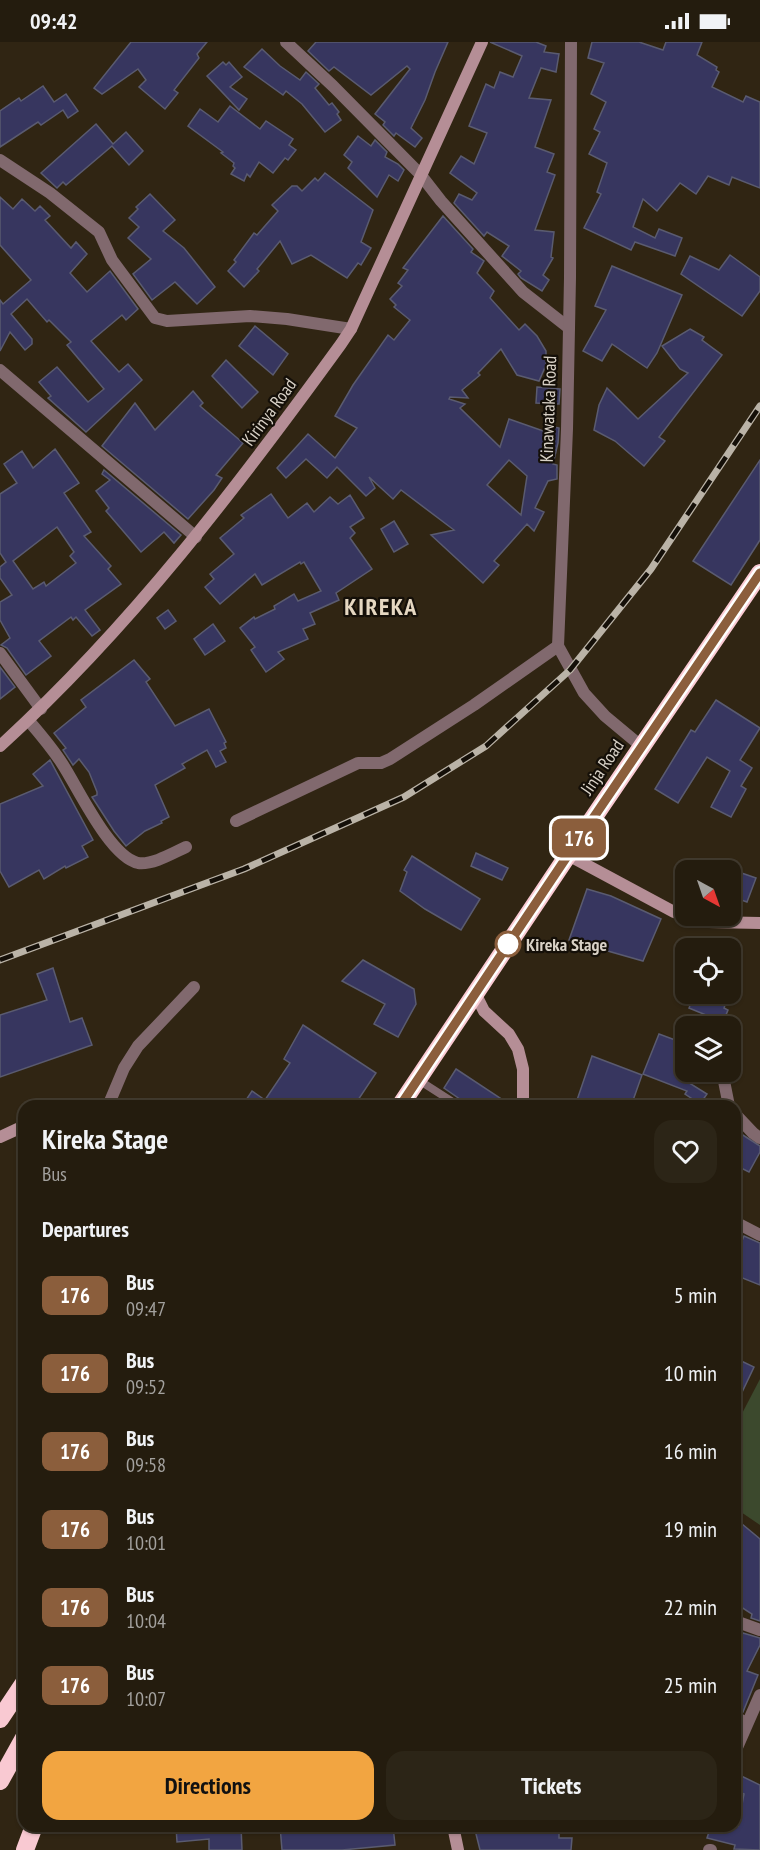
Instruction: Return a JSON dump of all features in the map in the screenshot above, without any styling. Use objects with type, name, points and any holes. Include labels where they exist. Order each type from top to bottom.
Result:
[{"type":"highway","name":"Jinja Road","points":[[404,1100],[760,573]]},
{"type":"highway","points":[[0,1719],[18,1692]]},
{"type":"highway","points":[[0,1781],[18,1749]]},
{"type":"highway","points":[[26,1850],[32,1832]]},
{"type":"main road","name":"Kirinya Road","points":[[0,746],[41,709],[115,630],[196,537],[258,458],[351,329],[482,42]]},
{"type":"main road","points":[[568,855],[675,912]]},
{"type":"main road","points":[[741,921],[760,923]]},
{"type":"main road","points":[[475,993],[484,1011],[509,1034],[518,1049],[523,1069],[523,1100]]},
{"type":"main road","points":[[0,1137],[18,1129]]},
{"type":"main road","points":[[454,1832],[458,1850]]},
{"type":"street","points":[[285,42],[333,86],[420,174],[441,201],[523,292],[569,328]]},
{"type":"street","name":"Kinawataka Road","points":[[558,645],[569,328],[572,42]]},
{"type":"street","points":[[0,160],[50,193],[99,232],[112,260],[155,318],[167,321],[250,316],[351,329]]},
{"type":"street","points":[[0,370],[196,537]]},
{"type":"street","points":[[236,821],[358,763],[374,764],[390,759],[474,705],[558,645],[584,693],[605,716],[641,746]]},
{"type":"street","points":[[0,653],[41,709]]},
{"type":"street","points":[[29,721],[54,751],[103,832],[123,855],[138,863],[168,856],[186,847]]},
{"type":"street","points":[[111,1100],[124,1068],[138,1046],[194,987]]},
{"type":"street","points":[[724,1082],[728,1100]]},
{"type":"street","points":[[741,1120],[760,1138]]},
{"type":"street","points":[[741,1225],[760,1235]]},
{"type":"street","points":[[741,1623],[760,1630]]},
{"type":"street","points":[[741,1738],[760,1695]]},
{"type":"street","points":[[741,1720],[747,1723]]},
{"type":"lane","points":[[417,1079],[450,1100]]},
{"type":"green space","points":[[760,1379],[760,1525],[741,1512],[741,1415]]},
{"type":"building","points":[[131,42],[207,42],[197,54],[199,58],[174,90],[178,93],[165,109],[139,87],[146,80],[138,69],[102,94],[94,88]]},
{"type":"building","points":[[316,42],[448,42],[411,128],[422,138],[415,147],[396,133],[394,136],[383,125],[385,122],[375,114],[410,69],[407,66],[371,95],[334,67],[329,71],[308,51]]},
{"type":"building","points":[[490,42],[536,42],[546,46],[544,52],[559,54],[556,72],[541,68],[529,98],[551,100],[535,147],[554,154],[547,172],[555,175],[535,230],[554,232],[551,257],[553,258],[543,275],[549,280],[542,291],[521,278],[518,274],[521,271],[502,256],[509,246],[487,232],[484,236],[454,203],[459,194],[472,200],[477,193],[450,173],[461,156],[474,164],[487,133],[469,126],[486,84],[494,88],[500,72],[513,77],[522,56]]},
{"type":"building","points":[[592,42],[639,42],[663,50],[666,42],[702,42],[697,55],[717,67],[716,70],[719,72],[712,87],[743,102],[746,96],[760,102],[760,188],[732,177],[729,185],[708,176],[696,194],[680,183],[657,211],[643,199],[633,227],[655,238],[659,229],[682,238],[675,256],[635,242],[631,250],[584,228],[601,194],[597,192],[607,163],[589,154],[600,132],[594,129],[606,102],[591,94],[604,63],[588,58]]},
{"type":"building","points":[[262,49],[300,80],[306,72],[319,84],[315,88],[329,105],[332,103],[339,112],[337,114],[341,120],[325,132],[302,104],[286,91],[283,95],[244,67]]},
{"type":"building","points":[[223,62],[226,65],[229,62],[242,77],[230,87],[247,99],[239,110],[207,76]]},
{"type":"building","points":[[43,86],[54,102],[66,94],[78,111],[68,118],[63,110],[41,125],[38,122],[0,147],[0,111],[19,98],[21,101]]},
{"type":"building","points":[[230,106],[260,129],[266,121],[293,139],[289,145],[296,150],[288,160],[285,158],[273,173],[259,162],[250,177],[247,174],[244,181],[231,174],[235,168],[234,163],[188,126],[200,109],[218,122]]},
{"type":"building","points":[[96,124],[113,144],[126,132],[143,151],[129,165],[112,146],[66,185],[63,182],[57,188],[41,173]]},
{"type":"building","points":[[358,136],[371,146],[375,140],[387,152],[385,157],[404,170],[398,181],[389,175],[377,197],[348,168],[352,162],[344,155]]},
{"type":"building","points":[[325,173],[373,210],[361,242],[371,248],[361,265],[358,263],[347,278],[311,255],[292,264],[280,241],[257,269],[259,271],[244,287],[228,271],[254,233],[257,235],[278,211],[272,205],[292,186],[297,186],[302,191],[315,178],[318,181]]},
{"type":"building","points":[[150,194],[175,220],[163,231],[184,248],[215,287],[197,304],[175,282],[152,300],[133,274],[151,259],[128,238],[139,227],[129,218],[138,209],[136,207]]},
{"type":"building","points":[[0,197],[13,209],[22,199],[35,211],[40,206],[50,216],[45,220],[71,248],[76,242],[87,254],[70,273],[87,292],[110,271],[138,309],[126,320],[122,315],[91,341],[119,372],[128,364],[142,380],[86,432],[48,398],[51,396],[39,382],[57,367],[88,402],[104,389],[67,345],[71,342],[49,320],[47,322],[27,299],[11,314],[32,339],[32,344],[25,350],[10,332],[0,351],[0,300],[3,304],[31,280],[0,245]]},
{"type":"building","points":[[443,216],[473,249],[471,252],[484,261],[477,273],[494,291],[490,298],[519,330],[525,324],[537,336],[546,351],[546,365],[539,381],[517,375],[501,349],[478,373],[480,375],[462,390],[468,398],[450,397],[449,399],[465,404],[460,408],[500,447],[509,419],[549,433],[550,426],[559,428],[553,464],[557,465],[557,479],[548,481],[535,508],[544,512],[534,531],[527,524],[494,561],[499,565],[483,583],[431,535],[454,530],[401,490],[393,499],[369,477],[375,488],[366,496],[337,467],[327,478],[306,459],[286,478],[277,468],[308,434],[335,458],[357,428],[335,416],[353,385],[388,335],[394,340],[410,320],[394,307],[396,305],[390,299],[402,286],[398,283],[408,270],[403,268]],"holes":[[[509,460],[527,476],[521,515],[487,485]]]},
{"type":"building","points":[[730,255],[760,277],[760,291],[742,316],[681,274],[690,256],[719,270]]},
{"type":"building","points":[[612,266],[682,295],[657,353],[647,368],[612,344],[602,361],[583,351],[606,310],[595,306]]},
{"type":"building","points":[[255,326],[288,354],[273,375],[239,346]]},
{"type":"building","points":[[690,329],[704,337],[702,340],[722,355],[659,437],[665,441],[644,466],[615,441],[594,430],[599,405],[607,388],[638,419],[688,373],[680,369],[662,346]]},
{"type":"building","points":[[226,360],[258,392],[242,408],[212,376]]},
{"type":"building","points":[[537,387],[560,389],[559,404],[536,403]]},
{"type":"building","points":[[193,391],[203,403],[200,406],[243,443],[216,475],[222,478],[214,490],[188,519],[102,446],[135,403],[155,430]]},
{"type":"building","points":[[55,449],[79,483],[64,493],[91,532],[84,536],[111,566],[108,569],[121,584],[85,610],[100,630],[92,636],[76,617],[73,620],[71,617],[39,641],[51,656],[26,675],[7,648],[1,645],[10,638],[0,620],[0,602],[12,595],[0,578],[0,567],[6,562],[0,553],[0,494],[17,483],[4,464],[22,451],[33,468]],"holes":[[[57,527],[74,552],[70,556],[76,563],[46,586],[44,582],[33,589],[13,561]]]},
{"type":"building","points":[[760,460],[760,540],[731,585],[693,561]]},
{"type":"building","points":[[104,470],[181,535],[174,543],[164,532],[141,552],[106,511],[109,508],[96,491],[110,480],[102,474]]},
{"type":"building","points":[[271,494],[288,518],[307,503],[314,512],[330,497],[338,504],[350,495],[364,518],[350,527],[355,533],[350,538],[372,569],[336,593],[339,600],[310,613],[315,624],[303,629],[308,639],[278,652],[284,659],[266,672],[251,650],[255,647],[240,628],[254,617],[255,619],[275,609],[274,606],[294,594],[298,601],[321,591],[304,562],[301,564],[300,562],[262,585],[255,574],[220,604],[205,587],[214,579],[210,574],[234,554],[220,538],[244,518],[241,515]]},
{"type":"building","points":[[394,521],[408,544],[394,552],[381,529]]},
{"type":"building","points":[[168,610],[176,621],[165,629],[157,618]]},
{"type":"building","points":[[213,624],[225,641],[205,655],[194,639]]},
{"type":"building","points":[[134,660],[150,679],[146,682],[175,726],[209,709],[226,742],[224,743],[226,748],[220,751],[226,762],[216,767],[207,750],[182,764],[185,768],[155,785],[169,817],[145,831],[126,846],[92,797],[97,795],[97,792],[89,772],[79,759],[73,765],[63,750],[66,748],[54,733],[86,707],[81,700]]},
{"type":"building","points":[[0,667],[15,687],[0,699]]},
{"type":"building","points":[[716,700],[760,728],[740,760],[752,768],[741,786],[746,789],[731,817],[711,807],[730,771],[707,757],[678,803],[655,789],[691,730],[695,732]]},
{"type":"building","points":[[50,760],[93,840],[82,846],[88,857],[66,868],[65,866],[44,879],[39,870],[9,887],[0,871],[0,804],[43,786],[33,774]]},
{"type":"building","points":[[476,853],[508,868],[502,880],[471,866]]},
{"type":"building","points":[[412,856],[480,899],[461,930],[400,891],[407,872],[404,870]]},
{"type":"building","points":[[741,873],[756,878],[747,902],[741,900]]},
{"type":"building","points":[[587,889],[611,896],[661,919],[643,961],[569,940]]},
{"type":"building","points":[[363,960],[414,989],[416,1004],[398,1037],[374,1024],[385,1004],[342,981]]},
{"type":"building","points":[[53,968],[70,1022],[82,1018],[92,1045],[0,1077],[0,1015],[47,1000],[37,974]]},
{"type":"building","points":[[691,1004],[725,1004],[724,1008],[728,1010],[726,1016],[708,1016],[689,1008]]},
{"type":"building","points":[[303,1025],[376,1073],[358,1100],[265,1100],[290,1063],[284,1059]]},
{"type":"building","points":[[659,1034],[675,1040],[675,1082],[688,1082],[707,1094],[703,1100],[694,1100],[685,1094],[687,1091],[643,1074]]},
{"type":"building","points":[[592,1056],[642,1075],[633,1100],[577,1100]]},
{"type":"building","points":[[456,1069],[503,1100],[461,1100],[444,1088]]},
{"type":"building","points":[[252,1091],[265,1100],[246,1100]]},
{"type":"building","points":[[741,1134],[760,1146],[760,1152],[749,1172],[741,1168]]},
{"type":"building","points":[[744,1236],[760,1243],[760,1285],[741,1277],[741,1243]]},
{"type":"building","points":[[741,1361],[754,1367],[741,1394]]},
{"type":"building","points":[[741,1525],[760,1539],[760,1621],[751,1618],[752,1614],[741,1607]]},
{"type":"building","points":[[743,1633],[760,1638],[760,1645],[747,1671],[758,1675],[743,1712],[741,1711],[741,1637]]},
{"type":"building","points":[[741,1776],[760,1785],[760,1850],[734,1849],[735,1845],[707,1838],[709,1832],[741,1832],[744,1794],[741,1793]]},
{"type":"building","points":[[176,1832],[241,1832],[242,1850],[209,1850],[209,1839],[177,1842]]},
{"type":"building","points":[[280,1832],[394,1832],[395,1845],[342,1850],[282,1850]]},
{"type":"building","points":[[476,1832],[559,1832],[559,1838],[572,1838],[571,1850],[480,1850]]},
{"type":"railway","points":[[0,960],[244,869],[404,797],[486,746],[570,670],[651,569],[760,406]]},
{"type":"bus line","name":"176","points":[[404,1100],[760,573]]},
{"type":"place","name":"Kireka Stage","points":[[508,944]]},
{"type":"district","name":"KIREKA","points":[[381,606]]}]
